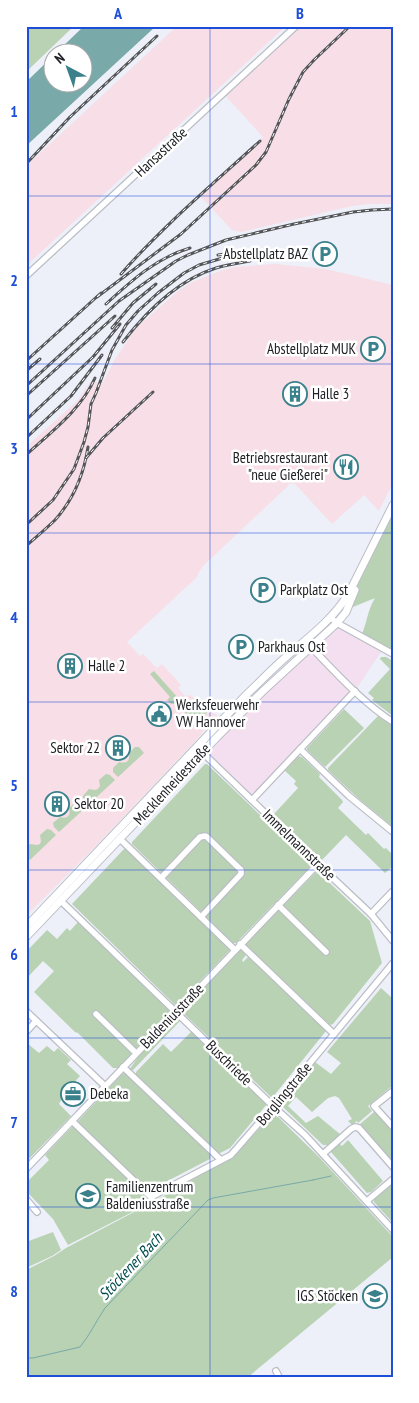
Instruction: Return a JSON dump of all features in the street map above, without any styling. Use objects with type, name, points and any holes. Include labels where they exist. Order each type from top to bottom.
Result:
[{"type":"main road","name":"Mecklenheidestraße","points":[[26,937],[202,752],[311,647],[349,605],[366,560],[393,505]]},
{"type":"main road","name":"Mecklenheidestraße","points":[[26,927],[247,694],[279,663],[334,621]]},
{"type":"main road","points":[[246,708],[247,694]]},
{"type":"main road","points":[[193,751],[202,752]]},
{"type":"street","name":"Hansastraße","points":[[26,276],[296,26]]},
{"type":"street","points":[[334,621],[393,654]]},
{"type":"street","points":[[311,647],[379,713],[393,722]]},
{"type":"street","points":[[252,800],[355,691]]},
{"type":"street","points":[[300,749],[348,796],[393,832]]},
{"type":"street","name":"Immelmannstraße","points":[[202,752],[372,914],[393,941]]},
{"type":"street","points":[[161,878],[200,837],[205,836],[241,870],[240,874],[200,916]]},
{"type":"street","points":[[120,839],[235,950]]},
{"type":"street","name":"Baldeniusstraße","points":[[26,1169],[318,864]]},
{"type":"street","points":[[372,914],[393,891]]},
{"type":"street","name":"Buschriede","points":[[61,901],[305,1135],[393,1230]]},
{"type":"street","points":[[278,905],[326,952]]},
{"type":"street","points":[[240,944],[334,1034]]},
{"type":"street","name":"Borglingstraße","points":[[72,1121],[151,1197],[231,1155],[274,1107],[393,963]]},
{"type":"street","points":[[26,1011],[104,1086]]},
{"type":"street","points":[[96,1014],[136,1053]]},
{"type":"street","points":[[26,1032],[36,1021]]},
{"type":"street","points":[[123,1067],[221,1160]]},
{"type":"street","points":[[393,1091],[374,1106],[393,1127]]},
{"type":"street","points":[[323,1154],[355,1127],[359,1128],[393,1167]]},
{"type":"street","points":[[367,1201],[393,1179]]},
{"type":"street","points":[[26,1199],[37,1212]]},
{"type":"shaded area","points":[[26,26],[74,26],[57,42],[42,42],[42,57],[26,72]]},
{"type":"shaded area","points":[[84,26],[156,26],[92,85],[92,42],[67,42]]},
{"type":"shaded area","points":[[177,26],[286,26],[26,266],[26,166]]},
{"type":"shaded area","points":[[296,26],[393,26],[393,204],[352,206],[241,232],[232,230],[199,195],[263,137],[224,94]]},
{"type":"shaded area","points":[[42,67],[42,92],[84,92],[26,146],[26,82]]},
{"type":"shaded area","points":[[275,264],[326,269],[393,285],[393,483],[379,511],[364,495],[332,524],[295,484],[290,483],[202,567],[196,578],[127,642],[140,656],[143,654],[157,668],[162,664],[181,685],[178,688],[185,696],[190,695],[218,716],[205,726],[206,728],[201,735],[95,847],[26,916],[26,447],[77,401],[91,381],[102,384],[115,359],[137,327],[177,292],[190,283],[234,267]]},
{"type":"shaded area","points":[[393,505],[393,654],[361,636],[375,598],[353,607],[349,605],[366,560]]},
{"type":"shaded area","points":[[337,623],[383,649],[355,691],[252,800],[202,752]]},
{"type":"shaded area","points":[[381,657],[386,657],[393,661],[393,716],[372,700],[374,698],[368,693],[390,669],[380,659]]},
{"type":"shaded area","points":[[154,671],[179,699],[174,704],[167,700],[170,697],[150,674]]},
{"type":"shaded area","points":[[195,699],[210,710],[195,723],[179,706],[184,701],[190,703]]},
{"type":"shaded area","points":[[344,709],[364,728],[325,767],[307,748]]},
{"type":"shaded area","points":[[378,716],[393,726],[393,827],[328,770]]},
{"type":"shaded area","points":[[135,747],[139,747],[144,753],[118,777],[113,772],[113,768],[119,762],[124,763],[127,761],[129,753]]},
{"type":"shaded area","points":[[298,756],[302,757],[320,774],[319,777],[342,800],[343,802],[338,808],[366,835],[368,833],[393,855],[393,866],[385,873],[346,835],[322,860],[274,814],[298,788],[294,784],[296,781],[284,770]]},
{"type":"shaded area","points":[[205,764],[310,863],[310,867],[236,943],[233,943],[132,844]]},
{"type":"shaded area","points":[[106,774],[115,780],[88,805],[83,796],[89,789],[98,789],[100,786],[99,780]]},
{"type":"shaded area","points":[[76,802],[80,802],[85,808],[59,832],[53,823],[60,817],[65,818],[68,816],[70,813],[69,808]]},
{"type":"shaded area","points":[[47,829],[56,835],[30,860],[26,856],[26,848],[30,844],[40,844],[40,835]]},
{"type":"shaded area","points":[[125,848],[229,949],[177,1005],[72,904]]},
{"type":"shaded area","points":[[317,871],[370,921],[382,963],[333,1024],[330,1025],[245,945]]},
{"type":"shaded area","points":[[78,922],[170,1010],[170,1013],[118,1068],[113,1068],[34,992],[54,971],[43,961],[26,979],[26,952],[47,930],[57,939],[67,928],[70,931]]},
{"type":"shaded area","points":[[241,950],[246,955],[242,960],[243,962],[249,956],[326,1031],[272,1098],[181,1011]]},
{"type":"shaded area","points":[[381,988],[391,997],[393,996],[393,1085],[368,1106],[372,1111],[358,1123],[357,1121],[352,1125],[348,1121],[352,1119],[339,1098],[335,1096],[328,1098],[312,1112],[296,1097],[288,1106],[306,1123],[318,1116],[341,1135],[329,1145],[323,1145],[282,1104],[315,1062],[331,1074],[341,1063],[327,1052]]},
{"type":"shaded area","points":[[176,1016],[180,1021],[133,1070],[129,1070],[141,1053]]},
{"type":"shaded area","points":[[192,1031],[267,1104],[230,1148],[218,1154],[136,1076],[136,1072],[163,1044],[171,1052]]},
{"type":"shaded area","points":[[26,1044],[39,1053],[47,1046],[54,1052],[58,1048],[71,1060],[67,1064],[80,1076],[66,1091],[59,1104],[71,1116],[26,1162]]},
{"type":"shaded area","points":[[125,1073],[210,1154],[210,1159],[147,1190],[83,1128],[78,1121]]},
{"type":"shaded area","points":[[374,1112],[377,1112],[393,1129],[393,1164],[359,1125]]},
{"type":"shaded area","points":[[273,1114],[319,1157],[393,1237],[393,1257],[248,1377],[26,1377],[26,1270],[153,1202],[235,1155]]},
{"type":"shaded area","points":[[72,1127],[143,1192],[150,1203],[68,1245],[53,1219],[28,1193],[26,1183],[49,1160],[45,1155]]},
{"type":"shaded area","points":[[348,1140],[383,1181],[371,1192],[367,1193],[331,1152],[339,1143],[342,1146]]},
{"type":"shaded area","points":[[393,1182],[393,1223],[374,1202],[374,1199]]},
{"type":"shaded area","points":[[53,1232],[61,1250],[26,1268],[26,1242]]},
{"type":"waterway","name":"Stöckener Bach","points":[[313,1180],[331,1176]]},
{"type":"waterway","name":"Stöckener Bach","points":[[26,1358],[80,1347],[105,1308],[208,1200],[313,1180]]},
{"type":"railway","points":[[97,297],[181,234],[256,165],[266,152],[303,72],[350,26]]},
{"type":"railway","points":[[26,164],[70,117],[157,36]]},
{"type":"railway","points":[[121,274],[171,222],[260,141]]},
{"type":"railway","points":[[26,386],[119,301],[176,261],[188,255],[226,240],[294,224],[353,212],[393,209]]},
{"type":"railway","points":[[106,304],[155,264],[190,248]]},
{"type":"railway","points":[[218,255],[237,252]]},
{"type":"railway","points":[[26,525],[53,500],[74,469],[88,427],[91,404],[112,350],[126,325],[158,293],[184,273],[199,265],[226,257]]},
{"type":"railway","points":[[123,342],[142,319],[164,298],[189,280],[216,268],[250,261]]},
{"type":"railway","points":[[112,328],[133,303],[156,284]]},
{"type":"railway","points":[[26,361],[101,293]]},
{"type":"railway","points":[[26,396],[115,316]]},
{"type":"railway","points":[[26,420],[93,357],[120,324]]},
{"type":"railway","points":[[26,438],[71,396],[102,355]]},
{"type":"railway","points":[[26,371],[40,359]]},
{"type":"railway","points":[[26,455],[74,410],[89,390],[95,378]]},
{"type":"railway","points":[[86,458],[103,438],[153,392]]},
{"type":"railway","points":[[26,546],[55,520],[67,504],[81,476],[88,447]]},
{"type":"place","name":"Abstellplatz BAZ","points":[[325,254]]},
{"type":"place","name":"Abstellplatz MUK","points":[[373,349]]},
{"type":"place","name":"Halle 3","points":[[295,394]]},
{"type":"place","name":"Betriebsrestaurant \"neue Gießerei\"","points":[[346,467]]},
{"type":"place","name":"Parkplatz Ost","points":[[263,590]]},
{"type":"place","name":"Parkhaus Ost","points":[[241,647]]},
{"type":"place","name":"Halle 2","points":[[70,666]]},
{"type":"place","name":"Werksfeuerwehr VW Hannover","points":[[159,714]]},
{"type":"place","name":"Sektor 22","points":[[118,748]]},
{"type":"place","name":"Sektor 20","points":[[57,804]]},
{"type":"place","name":"Debeka","points":[[73,1094]]},
{"type":"place","name":"Familienzentrum Baldeniusstraße","points":[[88,1196]]},
{"type":"place","name":"IGS Stöcken","points":[[375,1296]]}]
